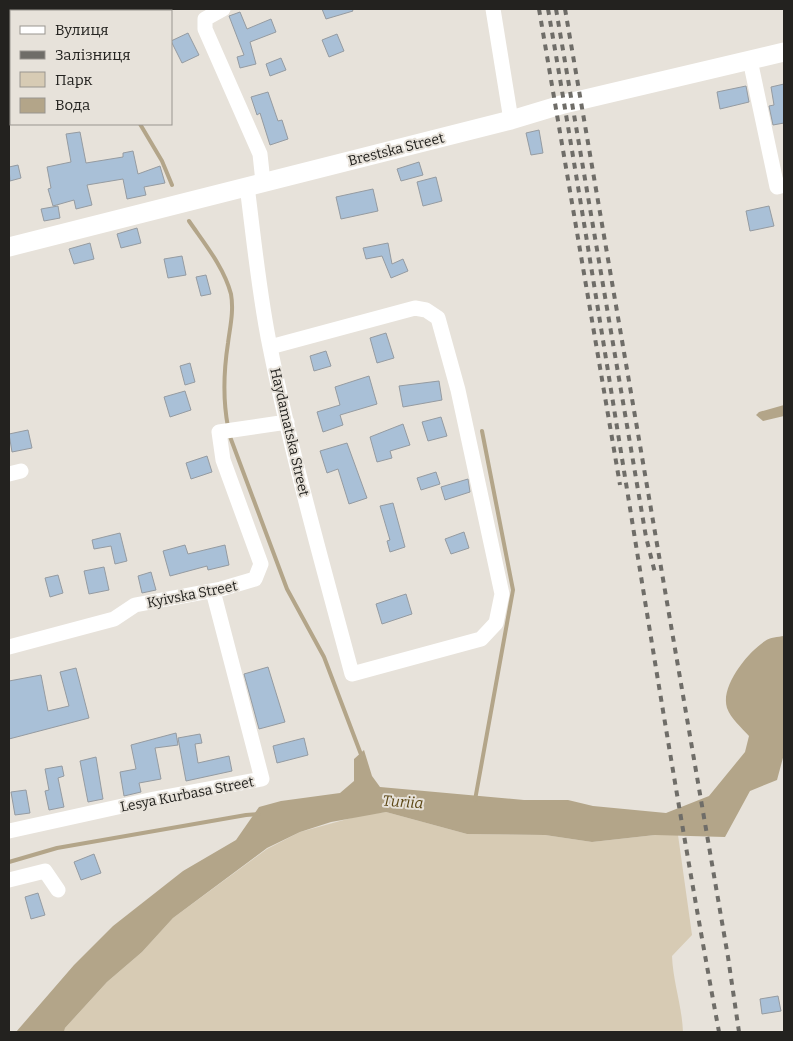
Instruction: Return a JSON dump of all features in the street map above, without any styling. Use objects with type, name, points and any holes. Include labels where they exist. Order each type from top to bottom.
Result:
[{"type":"main road","name":"Brestska Street","points":[[9,247],[511,120],[564,104],[784,52]]},
{"type":"street","name":"Haydamatska Street","points":[[223,9],[205,19],[205,29],[260,154],[255,184],[255,258],[270,347],[287,422],[352,674],[481,639],[496,623],[502,594],[446,340],[438,318],[426,310],[415,308],[270,347]]},
{"type":"street","points":[[493,9],[511,120]]},
{"type":"street","points":[[750,60],[777,187],[784,185]]},
{"type":"street","name":"Kyivska Street","points":[[9,648],[114,619],[136,605],[213,591],[248,582],[255,578],[261,564],[223,460],[219,439],[220,431],[287,422]]},
{"type":"street","name":"Lesya Kurbasa Street","points":[[9,831],[154,799],[262,779],[213,591]]},
{"type":"street","points":[[9,880],[45,871],[58,890]]},
{"type":"green space","points":[[386,812],[467,834],[545,835],[592,842],[655,835],[678,835],[692,935],[672,956],[683,1032],[64,1032],[65,1028],[107,982],[142,952],[173,918],[267,849],[300,832],[362,815]]},
{"type":"water","points":[[784,405],[784,416],[763,421],[756,415],[759,412]]},
{"type":"water","name":"Turiia","points":[[784,636],[784,754],[777,780],[750,791],[725,837],[655,835],[592,842],[545,835],[467,834],[386,812],[331,822],[300,832],[267,848],[173,918],[142,952],[107,982],[65,1028],[64,1032],[16,1032],[74,965],[113,926],[183,871],[236,840],[259,807],[281,801],[340,793],[354,781],[354,759],[364,750],[372,776],[380,787],[524,800],[568,800],[593,806],[666,813],[709,796],[745,752],[749,736],[727,708],[726,699],[731,680],[744,661],[758,646],[774,637]]},
{"type":"building","points":[[322,9],[352,9],[353,11],[326,19]]},
{"type":"building","points":[[240,12],[247,29],[271,19],[276,32],[250,42],[256,64],[240,68],[237,57],[244,55],[229,16]]},
{"type":"building","points":[[188,33],[199,55],[182,63],[172,41]]},
{"type":"building","points":[[337,34],[344,51],[329,57],[322,40]]},
{"type":"building","points":[[281,58],[286,70],[270,76],[266,64]]},
{"type":"building","points":[[784,84],[784,123],[773,125],[769,106],[774,105],[771,87]]},
{"type":"building","points":[[746,86],[749,102],[720,109],[717,92]]},
{"type":"building","points":[[268,92],[278,121],[282,120],[288,139],[270,145],[260,113],[257,115],[251,97]]},
{"type":"building","points":[[539,130],[543,153],[531,155],[526,133]]},
{"type":"building","points":[[80,132],[86,163],[123,157],[123,153],[133,151],[138,174],[160,166],[165,183],[144,187],[146,195],[127,199],[123,179],[87,185],[92,205],[76,209],[74,200],[53,206],[48,189],[51,188],[47,167],[71,162],[66,134]]},
{"type":"building","points":[[419,162],[423,175],[401,181],[397,169]]},
{"type":"building","points":[[18,165],[21,178],[10,181],[9,167]]},
{"type":"building","points":[[436,177],[442,201],[423,206],[417,182]]},
{"type":"building","points":[[373,189],[378,211],[341,219],[336,197]]},
{"type":"building","points":[[58,206],[60,218],[44,221],[41,209]]},
{"type":"building","points":[[769,206],[774,226],[750,231],[746,211]]},
{"type":"building","points":[[137,228],[141,243],[121,248],[117,234]]},
{"type":"building","points":[[90,243],[94,259],[74,264],[69,249]]},
{"type":"building","points":[[388,243],[392,264],[403,259],[408,271],[391,278],[382,256],[366,259],[363,248]]},
{"type":"building","points":[[182,256],[186,275],[168,278],[164,259]]},
{"type":"building","points":[[206,275],[211,294],[201,296],[196,277]]},
{"type":"building","points":[[386,333],[394,358],[377,363],[370,338]]},
{"type":"building","points":[[326,351],[331,366],[314,371],[310,356]]},
{"type":"building","points":[[190,363],[195,382],[185,385],[180,366]]},
{"type":"building","points":[[369,376],[377,404],[340,415],[343,425],[323,432],[317,412],[340,405],[335,387]]},
{"type":"building","points":[[439,381],[442,400],[403,407],[399,386]]},
{"type":"building","points":[[185,391],[191,410],[170,417],[164,397]]},
{"type":"building","points":[[441,417],[447,436],[428,441],[422,422]]},
{"type":"building","points":[[403,424],[410,445],[390,451],[392,458],[377,462],[370,437]]},
{"type":"building","points":[[28,430],[32,448],[12,452],[9,434]]},
{"type":"building","points":[[347,443],[367,498],[349,504],[338,469],[327,473],[320,451]]},
{"type":"building","points":[[207,456],[212,472],[191,479],[186,463]]},
{"type":"building","points":[[436,472],[440,484],[421,490],[417,478]]},
{"type":"building","points":[[468,479],[470,492],[445,500],[441,487]]},
{"type":"building","points":[[393,503],[405,547],[390,552],[387,541],[390,540],[380,506]]},
{"type":"building","points":[[464,532],[469,548],[451,554],[445,539]]},
{"type":"building","points":[[120,533],[127,561],[115,564],[111,546],[94,549],[92,540]]},
{"type":"building","points":[[185,545],[188,554],[225,545],[229,565],[208,570],[207,566],[170,576],[163,551]]},
{"type":"building","points":[[104,567],[109,590],[89,594],[84,571]]},
{"type":"building","points":[[151,572],[156,590],[142,593],[138,576]]},
{"type":"building","points":[[58,575],[63,593],[50,597],[45,578]]},
{"type":"building","points":[[406,594],[412,614],[382,624],[376,604]]},
{"type":"building","points":[[268,667],[285,722],[259,729],[244,674]]},
{"type":"building","points":[[76,668],[89,718],[9,739],[9,681],[41,675],[48,711],[69,706],[60,672]]},
{"type":"building","points":[[176,733],[178,745],[155,748],[161,779],[139,783],[141,792],[124,796],[120,772],[136,769],[131,745]]},
{"type":"building","points":[[200,734],[202,743],[195,744],[198,763],[229,756],[232,771],[186,781],[178,738]]},
{"type":"building","points":[[304,738],[308,755],[277,763],[273,746]]},
{"type":"building","points":[[96,757],[103,799],[88,802],[80,761]]},
{"type":"building","points":[[62,766],[64,776],[58,778],[64,807],[49,810],[45,791],[49,790],[45,769]]},
{"type":"building","points":[[26,790],[30,813],[15,815],[11,792]]},
{"type":"building","points":[[94,854],[101,873],[81,880],[74,862]]},
{"type":"building","points":[[38,893],[45,915],[31,919],[25,897]]},
{"type":"building","points":[[778,996],[781,1011],[762,1014],[760,999]]},
{"type":"waterway","points":[[141,125],[162,161],[172,185]]},
{"type":"waterway","points":[[189,221],[219,265],[231,294],[232,313],[225,374],[225,407],[228,427]]},
{"type":"waterway","points":[[475,800],[513,590],[482,431]]},
{"type":"waterway","points":[[229,434],[287,589],[324,657],[362,757]]},
{"type":"waterway","points":[[9,862],[57,848],[259,814]]},
{"type":"railway","points":[[539,9],[620,485]]},
{"type":"railway","points":[[548,9],[674,777],[719,1032]]},
{"type":"railway","points":[[556,9],[646,537],[655,573]]},
{"type":"railway","points":[[565,9],[728,957],[739,1032]]}]
